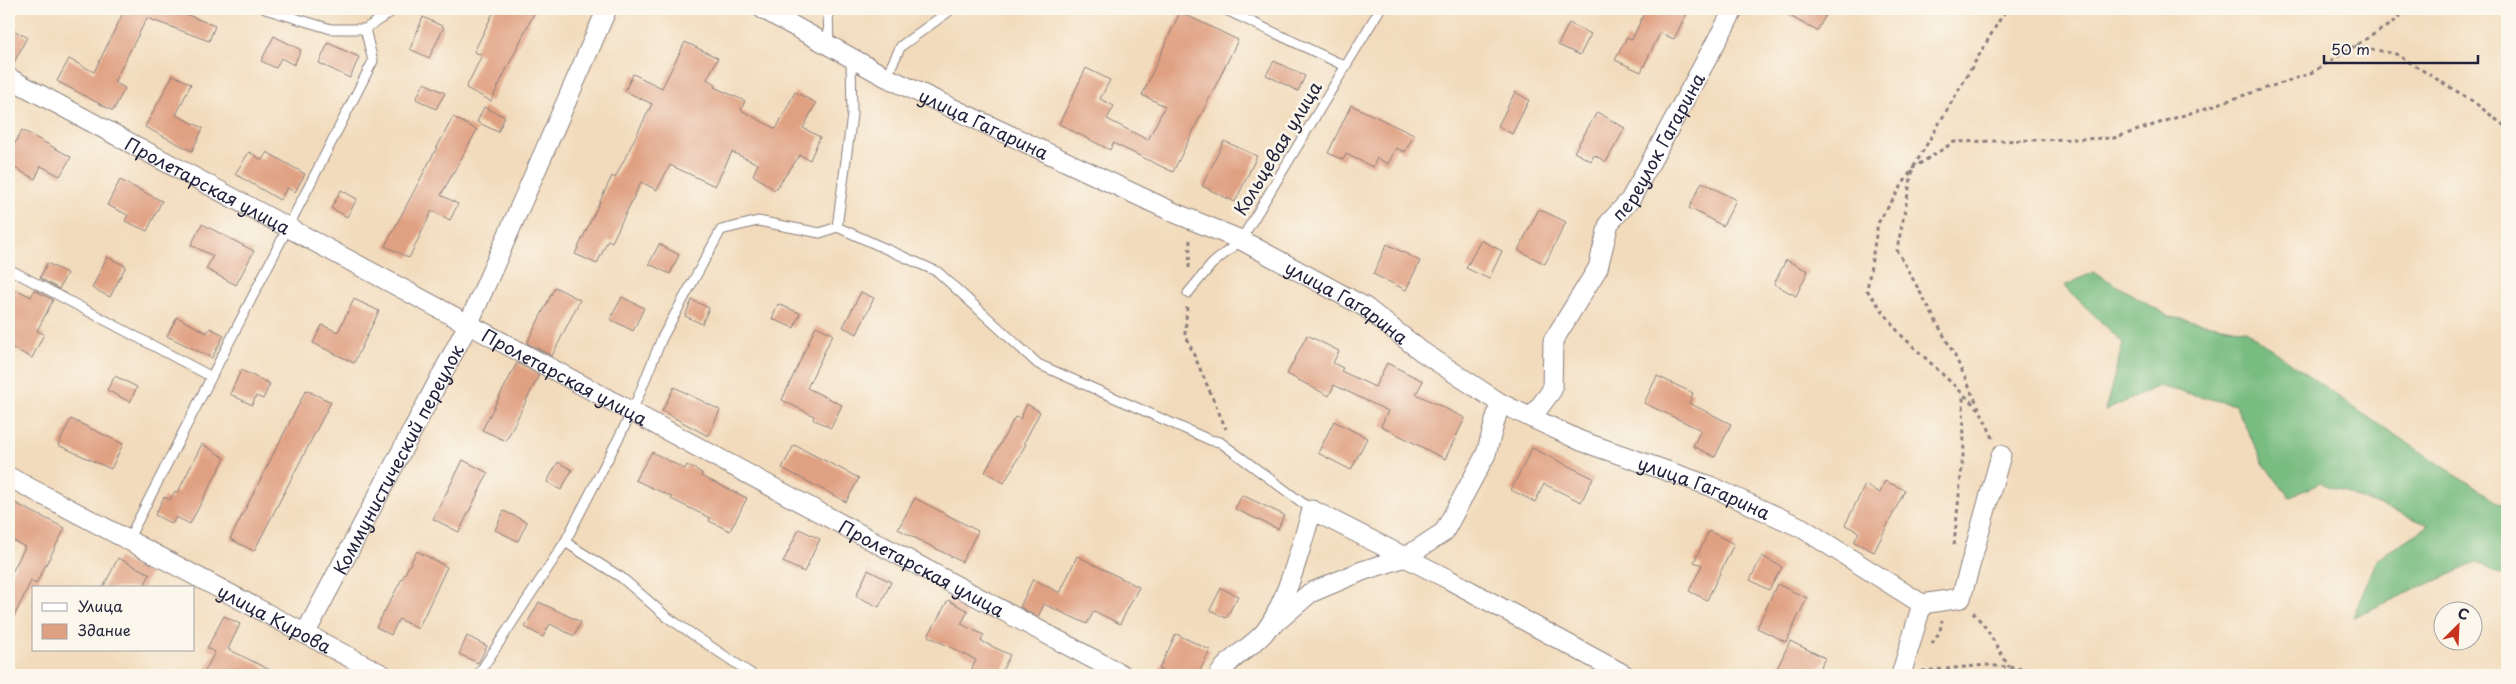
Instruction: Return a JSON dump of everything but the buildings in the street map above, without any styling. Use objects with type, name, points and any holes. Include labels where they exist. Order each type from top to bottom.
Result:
[{"type":"street","name":"Коммунистический переулок","points":[[305,634],[468,325],[607,9]]},
{"type":"street","name":"улица Гагарина","points":[[763,9],[886,77],[1174,213],[1241,240],[1365,307],[1421,351],[1500,403],[1581,441],[1710,486],[1802,528],[1922,604]]},
{"type":"street","name":"переулок Гагарина","points":[[1532,418],[1552,390],[1553,341],[1598,268],[1609,223],[1630,200],[1734,9]]},
{"type":"street","name":"Пролетарская улица","points":[[9,78],[1123,675]]},
{"type":"street","points":[[1219,675],[1226,664],[1310,593],[1362,571],[1406,557],[1444,532],[1486,454],[1500,403]]},
{"type":"street","points":[[1908,673],[1922,604],[1954,599],[2001,455]]},
{"type":"street","name":"улица Кирова","points":[[9,477],[383,675]]},
{"type":"street","points":[[1264,633],[1284,598],[1312,510],[1406,557],[1624,675]]},
{"type":"lane","points":[[265,9],[331,29],[365,29],[393,9]]},
{"type":"lane","points":[[828,9],[829,45]]},
{"type":"lane","points":[[886,77],[901,46],[952,9]]},
{"type":"lane","points":[[1224,9],[1345,66]]},
{"type":"lane","name":"Кольцевая улица","points":[[1188,293],[1212,264],[1241,240],[1380,9]]},
{"type":"lane","points":[[128,540],[210,376],[289,229],[373,61],[365,29]]},
{"type":"lane","points":[[837,227],[852,115],[852,59]]},
{"type":"lane","points":[[478,675],[565,542],[632,412],[662,338],[721,230],[758,221],[820,233],[837,227],[938,272],[1038,364],[1210,440],[1220,442],[1312,510]]},
{"type":"lane","points":[[9,269],[210,376]]},
{"type":"lane","points":[[565,542],[622,578],[667,617],[753,675]]},
{"type":"path","points":[[1980,409],[1900,334],[1867,290],[1878,223],[1913,168],[2006,9]]},
{"type":"path","points":[[2001,455],[1954,354],[1897,250],[1913,168],[1954,142],[2114,138],[2309,74],[2397,20],[2404,9]]},
{"type":"path","points":[[2354,46],[2396,54],[2474,102],[2507,128]]},
{"type":"path","points":[[1174,213],[1191,241],[1185,334],[1207,389],[1238,455]]},
{"type":"path","points":[[1954,548],[1964,446],[1963,394]]},
{"type":"path","points":[[1930,647],[1940,631],[1954,599],[1986,628],[2009,667]]},
{"type":"path","points":[[1908,673],[1986,666],[2046,670],[2051,675]]},
{"type":"green space","points":[[2094,272],[2170,317],[2245,330],[2360,412],[2507,508],[2507,578],[2478,562],[2353,617],[2377,559],[2429,525],[2321,483],[2289,497],[2263,463],[2235,405],[2158,386],[2105,411],[2123,343],[2064,286]]}]
